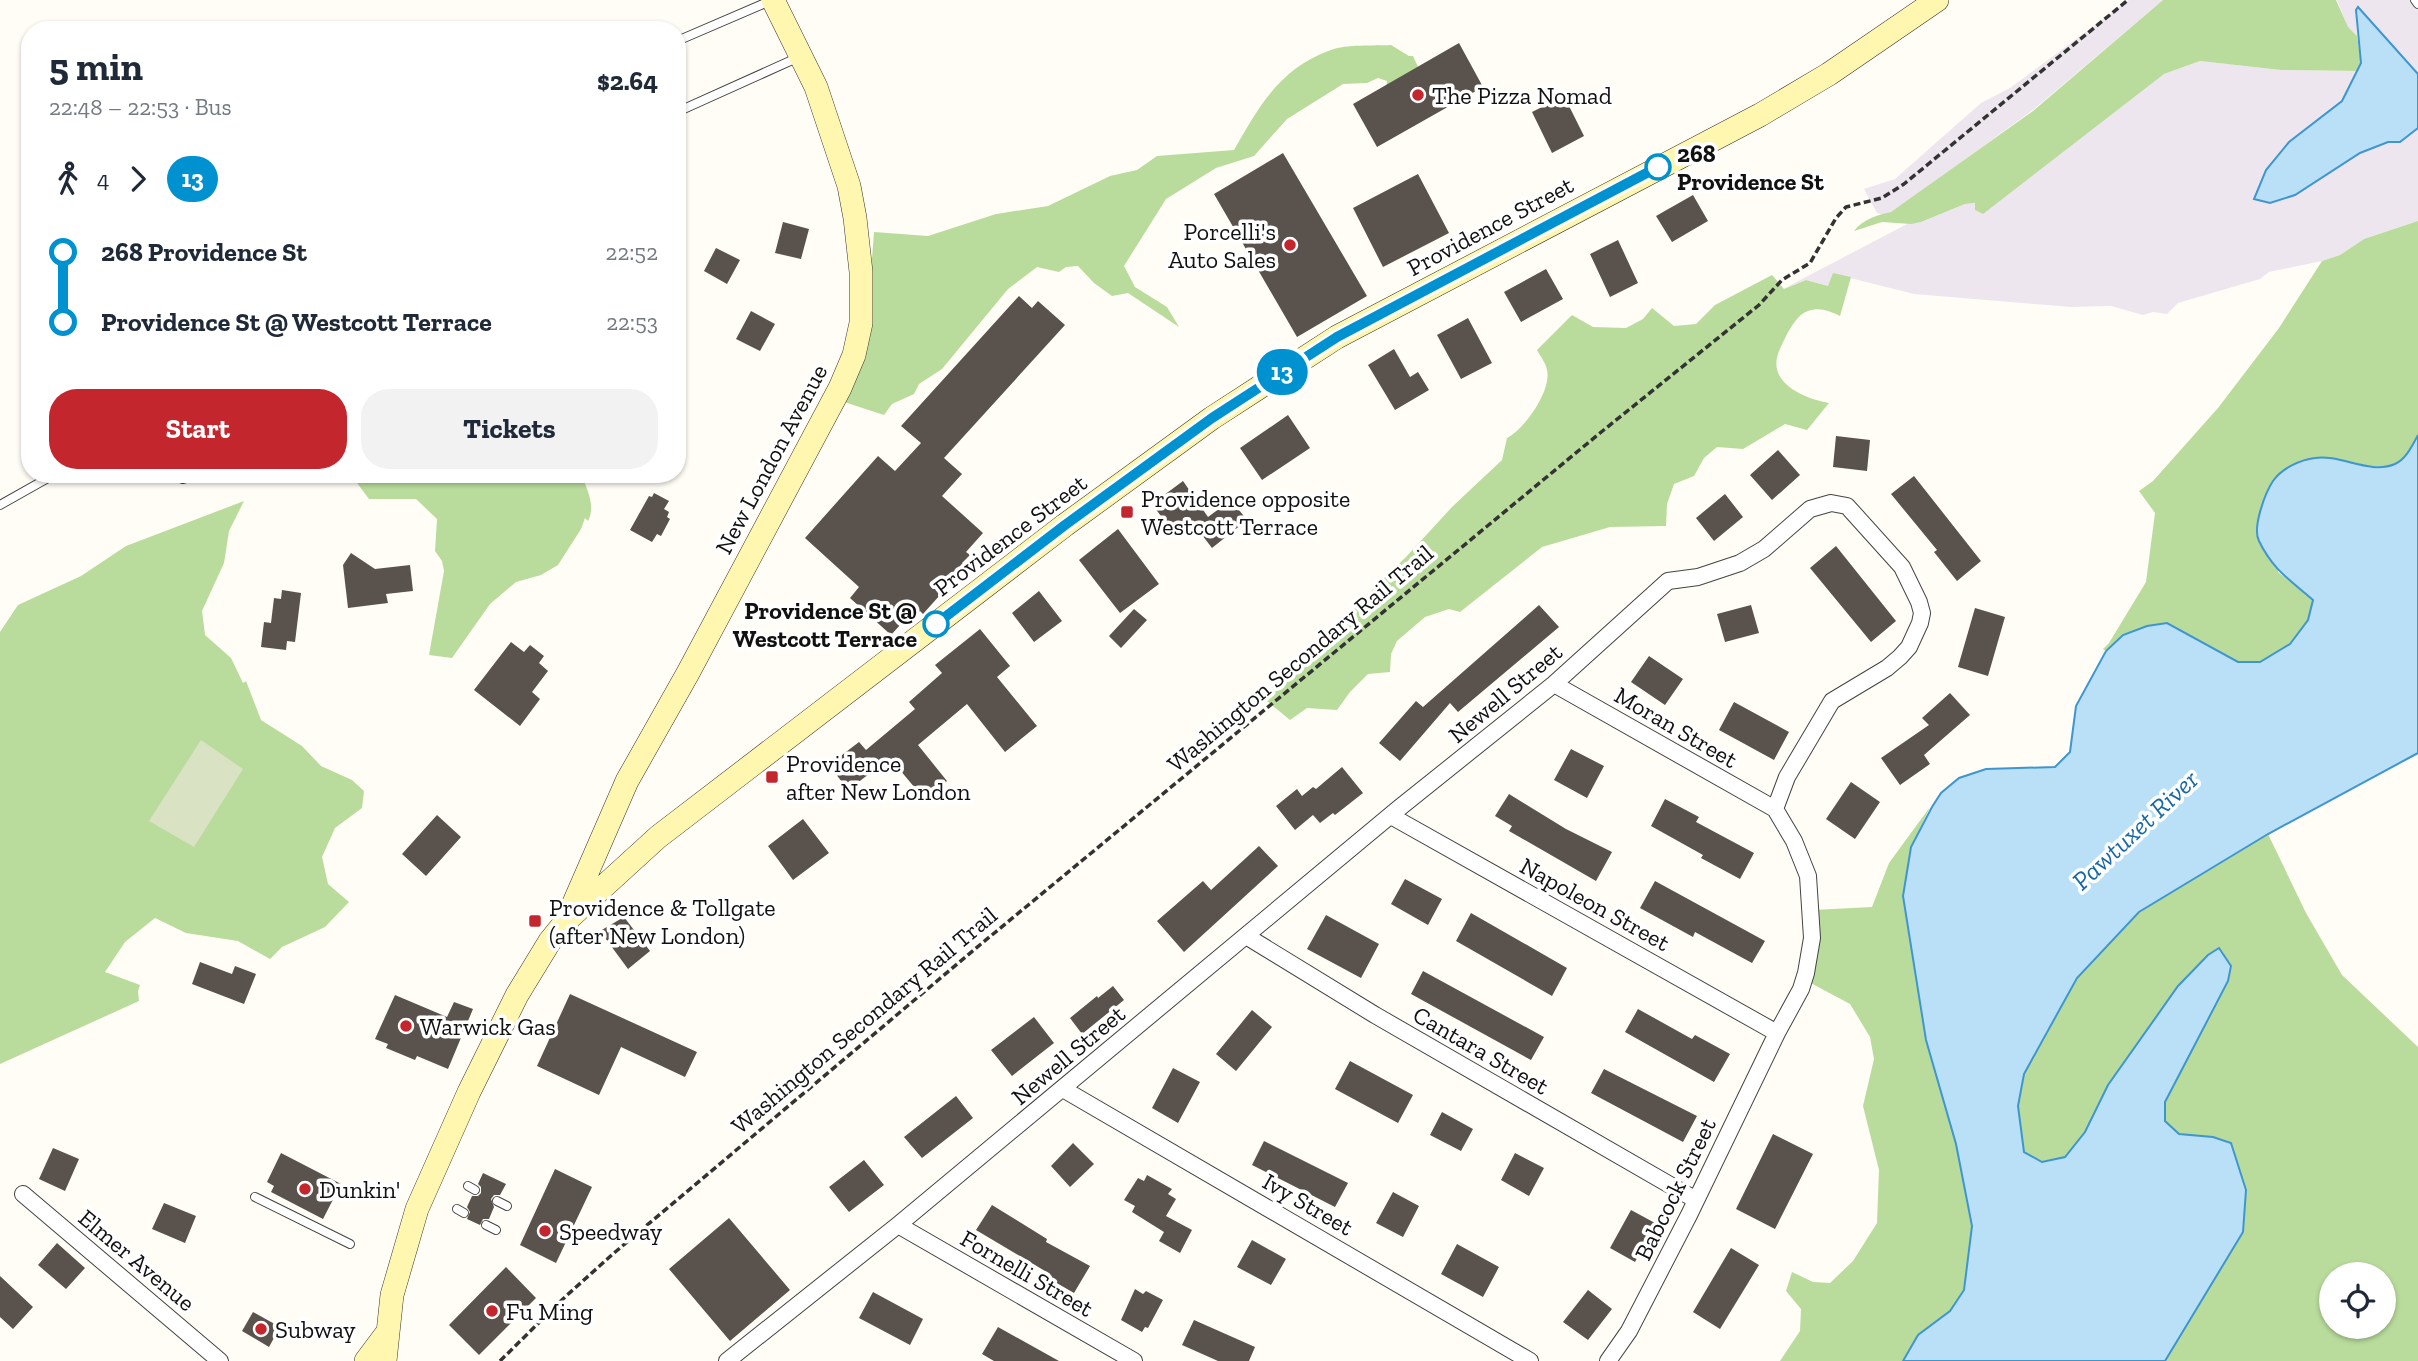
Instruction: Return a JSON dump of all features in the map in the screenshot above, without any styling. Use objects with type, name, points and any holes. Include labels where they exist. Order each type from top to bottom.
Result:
[{"type":"main road","name":"New London Avenue","points":[[567,919],[627,781],[834,400],[854,355],[861,323],[861,272],[849,186],[816,87],[773,0]]},
{"type":"main road","name":"Providence Street","points":[[385,1361],[392,1296],[417,1209],[469,1092],[517,995],[550,941],[567,919],[658,837],[1065,525],[1212,418],[1337,337],[1760,115],[1829,74],[1937,0]]},
{"type":"main road","points":[[366,1361],[387,1333]]},
{"type":"street","name":"Newell Street","points":[[727,1361],[1063,1089],[1554,684],[1668,581],[1698,577],[1731,567],[1764,549],[1810,509],[1830,503],[1847,506],[1902,567],[1919,602],[1922,613],[1920,623],[1909,647],[1900,657],[1887,668],[1832,701],[1787,778],[1775,810]]},
{"type":"street","name":"Moran Street","points":[[1554,684],[1775,810]]},
{"type":"street","points":[[1775,810],[1794,841],[1808,876],[1812,938],[1801,989],[1777,1032]]},
{"type":"street","name":"Napoleon Street","points":[[1391,816],[1777,1032]]},
{"type":"street","name":"Cantara Street","points":[[1246,936],[1375,1016],[1696,1200]]},
{"type":"street","name":"Babcock Street","points":[[1608,1361],[1629,1331],[1777,1032]]},
{"type":"street","name":"Ivy Street","points":[[1063,1089],[1530,1361]]},
{"type":"street","name":"Elmer Avenue","points":[[23,1194],[220,1361]]},
{"type":"street","name":"Fornelli Street","points":[[898,1224],[1134,1361]]},
{"type":"lane","points":[[686,37],[773,0]]},
{"type":"lane","points":[[686,108],[801,56]]},
{"type":"lane","points":[[0,505],[39,483]]},
{"type":"lane","points":[[256,1197],[349,1244]]},
{"type":"lane","points":[[497,1201],[507,1206]]},
{"type":"lane","points":[[486,1225],[496,1230]]},
{"type":"path","name":"Washington Secondary Rail Trail","points":[[500,1361],[614,1253],[971,953],[1589,442],[1759,305],[1782,280],[1810,264],[1836,218],[1846,207],[1882,198],[1904,184],[2128,0]]},
{"type":"shaded area","points":[[2129,0],[2163,0],[2033,110],[1891,213],[1877,213],[1864,189],[1895,179],[1981,103],[2010,88]]},
{"type":"shaded area","points":[[2337,0],[2418,0],[2418,74],[2358,7],[2357,36],[2348,28]]},
{"type":"shaded area","points":[[2200,61],[2281,70],[2357,71],[2342,101],[2289,142],[2266,170],[2254,198],[2295,195],[2360,153],[2388,142],[2400,142],[2418,128],[2418,221],[2364,239],[2340,255],[2269,272],[2260,279],[2178,303],[2167,314],[2153,312],[2143,315],[2111,306],[2071,307],[1914,294],[1834,274],[1828,286],[1806,280],[1783,289],[1909,223],[1921,222],[1965,204],[1976,203],[2164,74]]},
{"type":"green space","points":[[2163,0],[2336,0],[2348,27],[2357,36],[2361,63],[2357,71],[2281,70],[2200,61],[2164,74],[1983,214],[1975,210],[1975,203],[1965,204],[1921,222],[1882,222],[1854,231],[1867,220],[1891,212],[2033,111]]},
{"type":"green space","points":[[1391,45],[1413,56],[1419,69],[1385,99],[1387,81],[1378,78],[1367,83],[1343,84],[1287,119],[1254,156],[1216,168],[1166,199],[1124,266],[1135,287],[1167,307],[1179,327],[1128,293],[1112,296],[1094,283],[1078,266],[1066,267],[1059,272],[1037,267],[1008,289],[942,369],[919,384],[914,394],[892,404],[884,415],[838,400],[871,272],[874,232],[928,236],[996,214],[1048,206],[1110,176],[1137,170],[1157,156],[1234,150],[1262,104],[1284,78],[1298,67],[1337,48]]},
{"type":"green space","points":[[2418,221],[2418,435],[2398,463],[2386,467],[2317,457],[2278,572],[2313,599],[2308,620],[2290,644],[2261,662],[2238,662],[2167,624],[2147,626],[2123,635],[2106,651],[2103,649],[2146,582],[2155,513],[2139,491],[2153,481],[2218,408],[2279,328],[2322,261],[2340,255],[2364,239]]},
{"type":"green space","points":[[1833,273],[1851,277],[1840,316],[1828,311],[1812,310],[1798,317],[1787,334],[1776,365],[1784,382],[1791,388],[1810,398],[1829,403],[1807,430],[1785,424],[1743,449],[1717,447],[1704,458],[1694,476],[1674,484],[1667,504],[1666,526],[1610,527],[1542,547],[1460,612],[1449,609],[1425,617],[1397,641],[1391,654],[1390,672],[1368,674],[1337,710],[1307,708],[1290,720],[1262,697],[1502,460],[1507,438],[1528,418],[1545,388],[1547,370],[1537,350],[1572,315],[1593,327],[1626,328],[1643,319],[1652,308],[1674,326],[1696,324],[1715,305],[1772,275],[1784,289],[1806,280],[1828,286]]},
{"type":"green space","points":[[357,483],[584,483],[591,509],[588,521],[585,518],[558,565],[541,575],[516,582],[490,604],[452,658],[429,655],[444,571],[442,561],[435,551],[437,519],[416,499],[369,499]]},
{"type":"green space","points":[[244,501],[229,531],[224,563],[202,611],[205,635],[231,658],[243,683],[246,681],[261,720],[302,746],[321,766],[352,780],[364,791],[362,808],[335,828],[322,857],[328,884],[349,902],[325,927],[282,947],[270,959],[238,941],[186,933],[155,918],[125,942],[105,972],[140,985],[139,1001],[0,1064],[0,632],[18,605],[81,576],[126,546]]},
{"type":"green space","points":[[201,740],[243,769],[194,847],[149,821]]},
{"type":"green space","points":[[1930,807],[1911,847],[1903,896],[1926,1040],[1956,1144],[1972,1226],[1964,1290],[1950,1311],[1918,1335],[1903,1361],[1780,1361],[1800,1331],[1801,1309],[1786,1291],[1792,1272],[1813,1282],[1830,1283],[1853,1261],[1877,1223],[1879,1170],[1863,1106],[1874,1059],[1870,1037],[1850,1004],[1807,981],[1813,910],[1872,907],[1889,863]]},
{"type":"green space","points":[[2268,834],[2306,913],[2342,975],[2418,1047],[2418,1361],[2165,1361],[2243,1232],[2213,1137],[2179,1134],[2165,1121],[2165,1102],[2193,1045],[2108,1085],[2085,1132],[2065,1157],[2042,1162],[2024,1152],[2018,1106],[2024,1074],[2077,978],[2140,912]]},
{"type":"water","points":[[2358,7],[2418,74],[2418,128],[2400,142],[2388,142],[2360,153],[2295,195],[2270,203],[2254,199],[2266,170],[2289,142],[2342,101],[2361,63],[2356,10]]},
{"type":"water","name":"Pawtuxet River","points":[[2418,435],[2418,753],[2268,834],[2139,912],[2077,978],[2024,1074],[2018,1106],[2024,1152],[2042,1162],[2065,1157],[2085,1132],[2108,1085],[2178,986],[2208,955],[2219,948],[2231,966],[2228,981],[2165,1102],[2165,1121],[2179,1134],[2213,1137],[2231,1143],[2246,1190],[2243,1232],[2165,1361],[1903,1361],[1918,1335],[1950,1311],[1964,1290],[1972,1226],[1956,1144],[1926,1040],[1903,896],[1911,847],[1932,807],[1941,793],[1959,778],[1986,769],[2055,767],[2070,752],[2076,706],[2106,651],[2123,635],[2147,626],[2167,623],[2238,662],[2260,662],[2290,644],[2308,620],[2313,600],[2276,567],[2259,541],[2258,519],[2273,481],[2292,465],[2315,458],[2375,467],[2395,464],[2406,456]]},
{"type":"building","name":"The Pizza Nomad","points":[[1459,43],[1483,87],[1377,147],[1353,104]]},
{"type":"building","points":[[1564,96],[1584,136],[1552,153],[1532,112]]},
{"type":"building","name":"Porcelli's Auto Sales","points":[[1283,153],[1367,296],[1297,337],[1214,194]]},
{"type":"building","points":[[1418,174],[1449,233],[1383,267],[1353,208]]},
{"type":"building","points":[[1693,195],[1708,221],[1672,242],[1656,216]]},
{"type":"building","points":[[783,222],[809,229],[801,259],[775,253]]},
{"type":"building","points":[[1618,240],[1638,283],[1610,297],[1590,254]]},
{"type":"building","points":[[716,248],[740,260],[727,284],[704,271]]},
{"type":"building","points":[[1546,269],[1563,299],[1521,322],[1504,292]]},
{"type":"building","points":[[1019,296],[1032,308],[1038,301],[1065,325],[944,458],[962,474],[942,496],[983,533],[966,552],[970,555],[962,563],[966,566],[923,614],[920,611],[914,618],[910,614],[891,635],[850,598],[859,587],[805,538],[878,456],[895,471],[921,443],[901,426]]},
{"type":"building","points":[[751,311],[775,324],[760,351],[736,339]]},
{"type":"building","points":[[1468,318],[1492,363],[1461,379],[1437,335]]},
{"type":"building","points":[[1394,349],[1410,377],[1418,372],[1429,390],[1395,410],[1368,365]]},
{"type":"building","points":[[1288,415],[1310,448],[1262,480],[1240,448]]},
{"type":"building","points":[[1836,436],[1870,440],[1867,471],[1833,467]]},
{"type":"building","points":[[1778,450],[1800,475],[1772,500],[1750,475]]},
{"type":"building","points":[[1914,476],[1981,561],[1957,581],[1934,552],[1937,550],[1891,494]]},
{"type":"building","points":[[1183,481],[1208,517],[1231,500],[1247,520],[1212,548],[1189,518],[1172,531],[1152,504]]},
{"type":"building","points":[[654,493],[669,501],[664,509],[669,512],[667,517],[670,519],[661,536],[657,534],[652,542],[630,530],[649,496],[652,497]]},
{"type":"building","points":[[1725,494],[1743,517],[1714,541],[1696,518]]},
{"type":"building","points":[[1118,529],[1159,584],[1120,613],[1079,560]]},
{"type":"building","points":[[1836,546],[1896,621],[1871,642],[1810,568]]},
{"type":"building","points":[[351,553],[375,569],[410,565],[413,591],[386,594],[388,603],[348,608],[343,565]]},
{"type":"building","points":[[282,590],[301,593],[295,642],[287,641],[286,650],[261,647],[264,622],[271,623],[274,598],[281,599]]},
{"type":"building","points":[[1039,591],[1062,621],[1034,642],[1012,613]]},
{"type":"building","points":[[1539,605],[1559,627],[1458,712],[1450,703],[1400,761],[1379,743],[1416,701],[1423,707]]},
{"type":"building","points":[[1751,605],[1759,633],[1725,642],[1717,614]]},
{"type":"building","points":[[1975,608],[2005,617],[1988,676],[1958,667]]},
{"type":"building","points":[[1134,609],[1147,620],[1121,648],[1109,636]]},
{"type":"building","points":[[980,629],[1010,666],[997,677],[1037,726],[1005,752],[967,704],[918,745],[947,781],[925,800],[890,758],[848,790],[829,765],[859,742],[866,750],[915,709],[909,702],[942,673],[935,665]]},
{"type":"building","points":[[511,642],[524,652],[530,645],[544,656],[539,663],[548,671],[532,692],[540,699],[520,726],[474,690]]},
{"type":"building","points":[[1649,656],[1683,679],[1665,705],[1631,682]]},
{"type":"building","points":[[1950,693],[1970,715],[1924,755],[1930,764],[1900,785],[1881,758],[1929,725],[1922,718]]},
{"type":"building","points":[[1734,702],[1789,732],[1774,760],[1719,730]]},
{"type":"building","points":[[1571,749],[1604,766],[1587,798],[1554,780]]},
{"type":"building","points":[[1342,767],[1363,793],[1335,815],[1333,813],[1320,823],[1313,815],[1295,830],[1276,806],[1297,789],[1302,796],[1313,787],[1316,789]]},
{"type":"building","points":[[1851,782],[1880,802],[1855,839],[1826,819]]},
{"type":"building","points":[[1509,794],[1566,829],[1612,852],[1596,881],[1509,831],[1512,826],[1495,816]]},
{"type":"building","points":[[1665,799],[1699,817],[1696,822],[1754,853],[1740,879],[1651,826]]},
{"type":"building","points":[[437,815],[461,837],[426,876],[402,854]]},
{"type":"building","points":[[803,819],[829,853],[793,880],[768,846]]},
{"type":"building","points":[[1259,846],[1278,866],[1184,952],[1157,921],[1203,881],[1211,890]]},
{"type":"building","points":[[1405,879],[1442,899],[1428,925],[1391,904]]},
{"type":"building","points":[[1655,881],[1765,941],[1752,963],[1695,932],[1693,937],[1640,908]]},
{"type":"building","points":[[1471,913],[1567,968],[1552,996],[1456,941]]},
{"type":"building","points":[[1326,915],[1379,944],[1361,978],[1307,949]]},
{"type":"building","points":[[624,917],[650,951],[628,969],[600,931]]},
{"type":"building","points":[[200,962],[232,974],[235,966],[256,974],[244,1004],[192,984]]},
{"type":"building","points":[[1423,971],[1544,1037],[1531,1060],[1411,994]]},
{"type":"building","points":[[1113,986],[1124,1000],[1082,1034],[1070,1018]]},
{"type":"building","points":[[570,994],[697,1052],[685,1077],[621,1047],[599,1095],[537,1066]]},
{"type":"building","points":[[395,995],[447,1017],[454,1002],[473,1009],[448,1069],[417,1056],[415,1060],[386,1048],[388,1044],[375,1039]]},
{"type":"building","points":[[1638,1009],[1692,1039],[1695,1035],[1730,1054],[1714,1082],[1625,1032]]},
{"type":"building","points":[[1252,1010],[1272,1027],[1236,1071],[1216,1054]]},
{"type":"building","points":[[1034,1017],[1054,1043],[1012,1076],[991,1050]]},
{"type":"building","points":[[1350,1061],[1413,1095],[1398,1123],[1335,1089]]},
{"type":"building","points":[[1173,1068],[1200,1082],[1178,1123],[1152,1108]]},
{"type":"building","points":[[1604,1069],[1697,1116],[1683,1142],[1591,1093]]},
{"type":"building","points":[[956,1096],[973,1118],[922,1158],[904,1137]]},
{"type":"building","points":[[1442,1112],[1473,1129],[1461,1151],[1430,1135]]},
{"type":"building","points":[[1773,1134],[1813,1154],[1775,1229],[1736,1209]]},
{"type":"building","points":[[1264,1141],[1348,1183],[1335,1207],[1252,1165]]},
{"type":"building","points":[[1073,1143],[1094,1164],[1070,1187],[1051,1166]]},
{"type":"building","points":[[53,1148],[79,1159],[65,1191],[39,1179]]},
{"type":"building","name":"Dunkin'","points":[[281,1153],[341,1184],[323,1219],[271,1192],[274,1186],[267,1182]]},
{"type":"building","points":[[1515,1153],[1544,1168],[1529,1196],[1501,1180]]},
{"type":"building","points":[[864,1160],[884,1185],[849,1212],[829,1187]]},
{"type":"building","points":[[555,1169],[592,1187],[556,1263],[520,1245]]},
{"type":"building","points":[[483,1173],[506,1184],[500,1195],[494,1195],[491,1199],[494,1207],[489,1219],[483,1219],[480,1225],[467,1219],[470,1212],[467,1207],[472,1196],[481,1193],[478,1184]]},
{"type":"building","points":[[1147,1175],[1172,1189],[1168,1194],[1176,1199],[1166,1216],[1192,1230],[1180,1253],[1159,1241],[1164,1232],[1132,1212],[1135,1206],[1124,1200],[1138,1178],[1144,1181]]},
{"type":"building","points":[[1393,1192],[1419,1206],[1403,1237],[1376,1223]]},
{"type":"building","points":[[164,1203],[196,1216],[185,1243],[152,1229]]},
{"type":"building","points":[[992,1205],[1047,1239],[1046,1242],[1090,1266],[1074,1293],[1048,1278],[1050,1274],[976,1230]]},
{"type":"building","points":[[1631,1210],[1655,1223],[1635,1262],[1610,1248]]},
{"type":"building","points":[[729,1218],[790,1290],[730,1341],[669,1269]]},
{"type":"building","points":[[1252,1240],[1286,1259],[1271,1285],[1237,1267]]},
{"type":"building","points":[[57,1243],[85,1268],[66,1289],[38,1265]]},
{"type":"building","points":[[1457,1244],[1499,1267],[1483,1297],[1441,1274]]},
{"type":"building","points":[[1731,1248],[1759,1265],[1720,1329],[1693,1312]]},
{"type":"building","name":"Fu Ming","points":[[506,1267],[536,1298],[479,1355],[449,1325]]},
{"type":"building","points":[[0,1276],[33,1307],[13,1329],[0,1317]]},
{"type":"building","points":[[1135,1289],[1143,1294],[1146,1291],[1163,1300],[1148,1328],[1145,1327],[1142,1332],[1121,1320]]},
{"type":"building","points":[[1588,1290],[1612,1309],[1588,1340],[1563,1322]]},
{"type":"building","points":[[873,1292],[923,1319],[910,1345],[859,1318]]},
{"type":"building","name":"Subway","points":[[253,1312],[280,1327],[269,1347],[242,1331]]},
{"type":"building","points":[[1194,1320],[1255,1347],[1249,1361],[1218,1361],[1182,1345]]},
{"type":"building","points":[[998,1327],[1059,1361],[994,1361],[982,1354]]},
{"type":"bus line","name":"13","points":[[936,624],[1065,525],[1212,418],[1337,337],[1658,167]]},
{"type":"place","name":"The Pizza Nomad","points":[[1418,95]]},
{"type":"place","name":"268 Providence St","points":[[1658,167]]},
{"type":"place","name":"Porcelli's Auto Sales","points":[[1290,245]]},
{"type":"place","name":"Providence opposite Westcott Terrace","points":[[1127,512]]},
{"type":"place","name":"Providence St @ Westcott Terrace","points":[[936,624]]},
{"type":"place","name":"Providence after New London","points":[[772,777]]},
{"type":"place","name":"Providence & Tollgate (after New London)","points":[[535,921]]},
{"type":"place","name":"Warwick Gas","points":[[406,1026]]},
{"type":"place","name":"Dunkin'","points":[[305,1189]]},
{"type":"place","name":"Speedway","points":[[545,1231]]},
{"type":"place","name":"Fu Ming","points":[[492,1311]]},
{"type":"place","name":"Subway","points":[[261,1329]]}]
